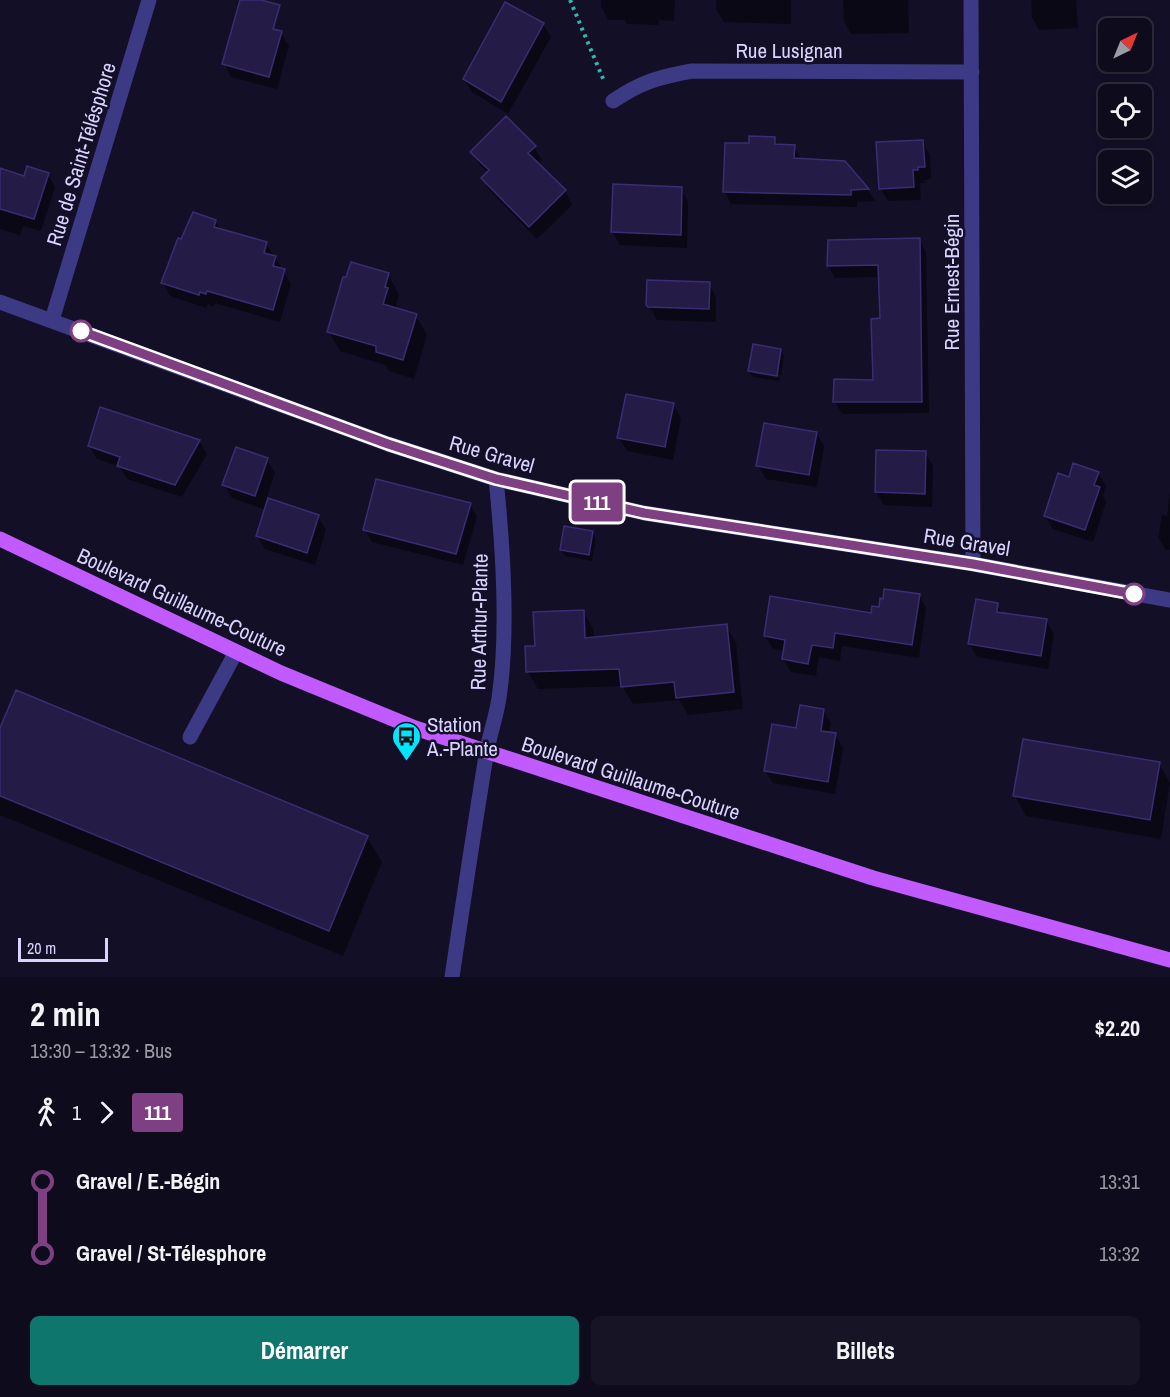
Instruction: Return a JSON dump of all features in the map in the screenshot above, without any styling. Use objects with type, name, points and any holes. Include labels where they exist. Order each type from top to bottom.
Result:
[{"type":"main road","name":"Boulevard Guillaume-Couture","points":[[0,539],[281,673],[405,723],[873,878],[1170,960]]},
{"type":"street","name":"Rue de Saint-Télésphore","points":[[52,320],[149,0]]},
{"type":"street","name":"Rue Ernest-Bégin","points":[[971,0],[973,564]]},
{"type":"street","name":"Rue Lusignan","points":[[613,101],[633,87],[658,78],[692,71],[972,72]]},
{"type":"street","name":"Rue Gravel","points":[[0,302],[388,444],[496,479],[644,513],[973,564],[1170,600]]},
{"type":"street","name":"Rue Arthur-Plante","points":[[452,977],[487,752],[499,698],[503,649],[501,530],[496,479]]},
{"type":"street","points":[[190,737],[236,652]]},
{"type":"path","points":[[570,0],[613,101]]},
{"type":"building","points":[[240,0],[261,0],[280,5],[273,29],[282,31],[269,77],[222,64]]},
{"type":"building","points":[[505,2],[544,23],[501,102],[463,79]]},
{"type":"building","points":[[506,116],[536,146],[528,153],[566,190],[529,227],[481,178],[489,170],[470,152]]},
{"type":"building","points":[[749,136],[775,137],[775,144],[795,145],[794,158],[845,161],[869,189],[851,190],[851,195],[723,192],[725,143],[749,143]]},
{"type":"building","points":[[923,140],[925,167],[913,170],[914,187],[879,189],[876,142]]},
{"type":"building","points":[[27,166],[49,173],[34,219],[0,209],[0,168],[24,176]]},
{"type":"building","points":[[613,184],[682,187],[681,235],[611,232]]},
{"type":"building","points":[[193,212],[216,220],[214,227],[267,242],[264,253],[276,256],[273,266],[285,269],[273,310],[207,291],[206,294],[200,292],[199,295],[161,283],[178,238],[181,239]]},
{"type":"building","points":[[920,238],[922,402],[833,402],[834,379],[873,380],[871,319],[880,318],[878,265],[827,266],[828,240]]},
{"type":"building","points":[[351,262],[389,273],[385,287],[388,288],[383,304],[417,314],[403,360],[376,352],[376,346],[327,332],[343,277],[346,277]]},
{"type":"building","points":[[647,280],[710,282],[709,309],[648,307],[646,305]]},
{"type":"building","points":[[753,344],[781,349],[777,376],[748,371]]},
{"type":"building","points":[[626,394],[674,403],[665,447],[617,438]]},
{"type":"building","points":[[100,407],[200,440],[175,485],[117,466],[120,457],[88,446]]},
{"type":"building","points":[[764,423],[817,432],[809,475],[756,466]]},
{"type":"building","points":[[236,447],[268,458],[255,496],[222,485]]},
{"type":"building","points":[[876,450],[926,451],[925,494],[875,492]]},
{"type":"building","points":[[1073,463],[1099,472],[1094,485],[1100,487],[1085,530],[1044,516],[1058,473],[1069,477]]},
{"type":"building","points":[[376,479],[471,503],[456,554],[363,530]]},
{"type":"building","points":[[268,498],[319,515],[307,553],[256,536]]},
{"type":"building","points":[[564,526],[593,531],[589,555],[560,550]]},
{"type":"building","points":[[884,589],[920,594],[912,645],[835,633],[833,648],[812,645],[808,664],[782,659],[785,640],[764,636],[770,596],[871,613],[872,606],[879,607]]},
{"type":"building","points":[[976,599],[998,603],[997,612],[1047,619],[1041,656],[968,644]]},
{"type":"building","points":[[584,610],[585,638],[727,624],[734,692],[676,698],[674,682],[621,687],[619,669],[526,672],[525,646],[535,646],[533,612]]},
{"type":"building","points":[[16,690],[368,836],[329,931],[0,796],[0,728]]},
{"type":"building","points":[[800,705],[824,709],[821,731],[836,733],[828,782],[764,771],[772,724],[796,728]]},
{"type":"building","points":[[1023,739],[1160,762],[1150,820],[1013,796]]},
{"type":"bus line","name":"111","points":[[81,331],[388,444],[496,479],[644,513],[973,564],[1134,594]]},
{"type":"place","name":"Station A.-Plante","points":[[406,762]]}]
